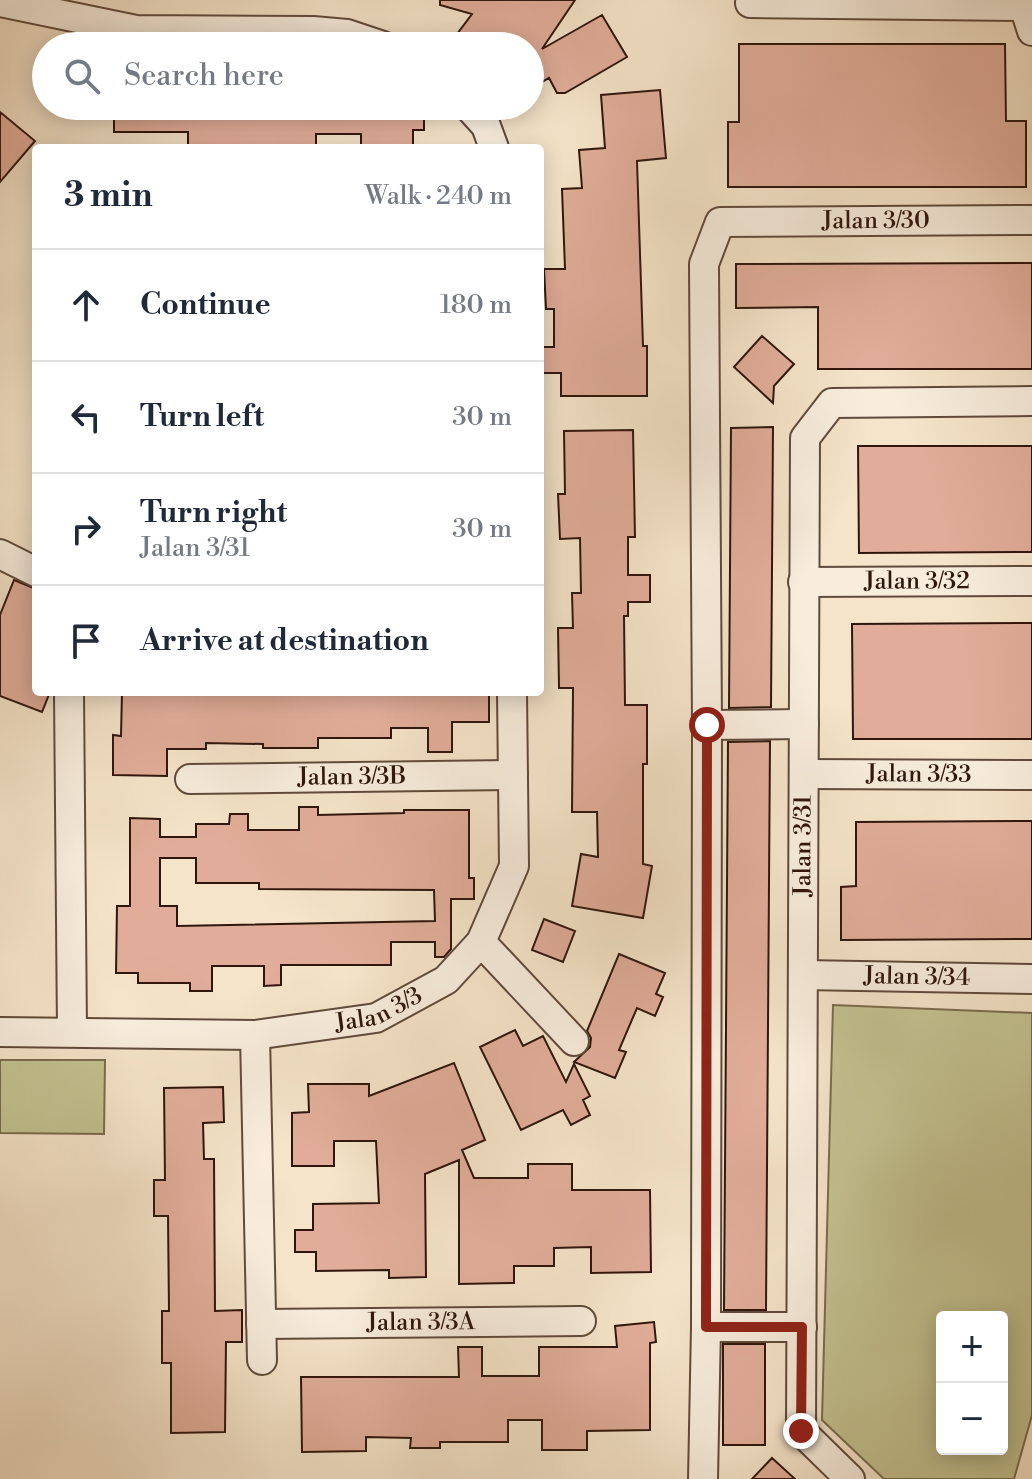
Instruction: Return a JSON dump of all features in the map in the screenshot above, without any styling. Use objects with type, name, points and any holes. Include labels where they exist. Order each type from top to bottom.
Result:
[{"type":"street","points":[[750,3],[1024,6],[1032,31]]},
{"type":"street","points":[[12,4],[136,30],[324,32]]},
{"type":"street","points":[[481,120],[493,144]]},
{"type":"street","name":"Jalan 3/30","points":[[707,725],[704,264],[720,222],[1032,220]]},
{"type":"street","name":"Jalan 3/31","points":[[850,1479],[801,1431],[805,438],[832,403],[1032,401]]},
{"type":"street","points":[[0,554],[32,570]]},
{"type":"street","name":"Jalan 3/32","points":[[803,582],[1032,581]]},
{"type":"street","points":[[69,696],[72,1032]]},
{"type":"street","name":"Jalan 3/3","points":[[0,1032],[255,1035],[376,1018],[446,980],[481,942],[514,866],[512,696]]},
{"type":"street","points":[[703,1479],[707,725],[804,724]]},
{"type":"street","name":"Jalan 3/33","points":[[805,774],[1032,775]]},
{"type":"street","name":"Jalan 3/3B","points":[[190,779],[513,775]]},
{"type":"street","points":[[481,942],[574,1041]]},
{"type":"street","name":"Jalan 3/34","points":[[803,975],[1032,979]]},
{"type":"street","points":[[255,1035],[262,1360]]},
{"type":"street","name":"Jalan 3/3A","points":[[261,1324],[581,1321]]},
{"type":"street","points":[[706,1327],[802,1327]]},
{"type":"shaded area","points":[[833,1005],[1032,1013],[1032,1415],[1014,1479],[884,1479],[822,1420]]},
{"type":"shaded area","points":[[0,1060],[105,1060],[104,1134],[0,1133]]},
{"type":"building","points":[[440,0],[575,0],[544,46],[544,32],[458,32],[472,14],[440,5]]},
{"type":"building","points":[[602,15],[627,57],[565,93],[557,93],[549,78],[544,81],[544,48]]},
{"type":"building","points":[[739,44],[1005,44],[1006,121],[1026,121],[1026,187],[728,187],[728,122],[739,122]]},
{"type":"building","points":[[660,90],[666,158],[637,161],[647,396],[561,396],[561,373],[544,373],[544,347],[554,347],[554,309],[546,309],[544,269],[565,269],[562,189],[582,188],[579,150],[605,148],[601,95]]},
{"type":"building","points":[[0,112],[35,141],[0,182]]},
{"type":"building","points":[[114,120],[424,120],[424,130],[413,130],[413,144],[361,144],[361,134],[316,134],[316,144],[188,144],[188,132],[114,132]]},
{"type":"building","points":[[1032,263],[1032,369],[818,369],[818,307],[736,308],[736,264]]},
{"type":"building","points":[[762,336],[794,364],[774,386],[773,403],[734,367]]},
{"type":"building","points":[[773,427],[771,707],[729,708],[731,428]]},
{"type":"building","points":[[633,430],[635,537],[628,537],[628,575],[650,575],[650,602],[628,602],[628,616],[624,616],[625,705],[647,705],[647,764],[643,764],[643,864],[652,866],[643,918],[572,906],[581,854],[598,857],[597,812],[572,812],[573,688],[559,688],[558,628],[573,628],[572,593],[581,593],[580,538],[560,539],[558,494],[565,494],[564,431]]},
{"type":"building","points":[[858,446],[1032,446],[1032,552],[859,553]]},
{"type":"building","points":[[14,580],[32,587],[32,696],[48,696],[42,712],[0,696],[0,615]]},
{"type":"building","points":[[1032,623],[1032,739],[853,739],[852,624]]},
{"type":"building","points":[[122,696],[489,696],[489,722],[452,722],[452,752],[428,752],[428,728],[391,728],[391,738],[318,738],[318,748],[263,748],[263,744],[206,743],[206,749],[167,749],[167,776],[113,775],[113,735],[121,736]]},
{"type":"building","points":[[770,741],[766,1310],[724,1310],[728,742]]},
{"type":"building","points":[[299,807],[318,807],[318,815],[469,810],[469,878],[474,878],[474,899],[451,899],[451,949],[444,957],[435,957],[435,942],[391,942],[391,965],[281,965],[281,985],[264,986],[264,966],[212,966],[212,991],[190,991],[190,983],[138,983],[138,973],[116,973],[117,906],[130,906],[130,818],[160,819],[160,837],[196,837],[196,824],[229,824],[230,814],[248,814],[248,830],[299,830]],"holes":[[[160,858],[196,858],[196,883],[259,883],[259,889],[434,890],[435,921],[177,926],[177,906],[160,906]]]},
{"type":"building","points":[[1032,821],[1032,939],[841,940],[841,887],[856,886],[856,822]]},
{"type":"building","points":[[544,919],[575,931],[563,962],[532,950]]},
{"type":"building","points":[[619,954],[665,973],[656,994],[663,997],[655,1016],[637,1008],[619,1050],[626,1052],[615,1078],[574,1062],[590,1047],[591,1038],[587,1031]]},
{"type":"building","points":[[515,1030],[523,1046],[543,1036],[566,1082],[574,1064],[590,1096],[583,1100],[590,1115],[571,1125],[563,1110],[521,1130],[480,1047]]},
{"type":"building","points":[[454,1063],[485,1140],[462,1150],[474,1178],[528,1178],[528,1164],[572,1164],[572,1190],[650,1190],[651,1272],[591,1273],[591,1247],[554,1248],[554,1266],[514,1266],[514,1283],[459,1284],[459,1160],[425,1174],[426,1277],[389,1278],[389,1270],[316,1271],[316,1252],[295,1252],[295,1230],[313,1230],[313,1204],[379,1203],[376,1141],[334,1141],[334,1166],[292,1166],[292,1113],[309,1112],[308,1084],[369,1084],[369,1096]]},
{"type":"building","points":[[223,1087],[224,1122],[203,1123],[204,1159],[214,1159],[215,1311],[242,1310],[242,1342],[226,1342],[225,1432],[171,1433],[171,1363],[162,1363],[162,1311],[169,1311],[168,1216],[154,1216],[154,1180],[165,1180],[164,1088]]},
{"type":"building","points":[[654,1322],[656,1342],[650,1343],[650,1430],[587,1431],[587,1450],[542,1450],[542,1420],[508,1420],[508,1442],[440,1442],[440,1448],[410,1448],[411,1438],[366,1437],[366,1451],[302,1452],[301,1377],[459,1377],[458,1347],[482,1347],[482,1376],[539,1376],[539,1347],[617,1347],[615,1326]]},
{"type":"building","points":[[723,1344],[765,1344],[765,1445],[723,1445]]},
{"type":"building","points":[[772,1458],[795,1479],[752,1479]]},
{"type":"route","points":[[707,725],[706,1327],[802,1327],[801,1431]]}]
